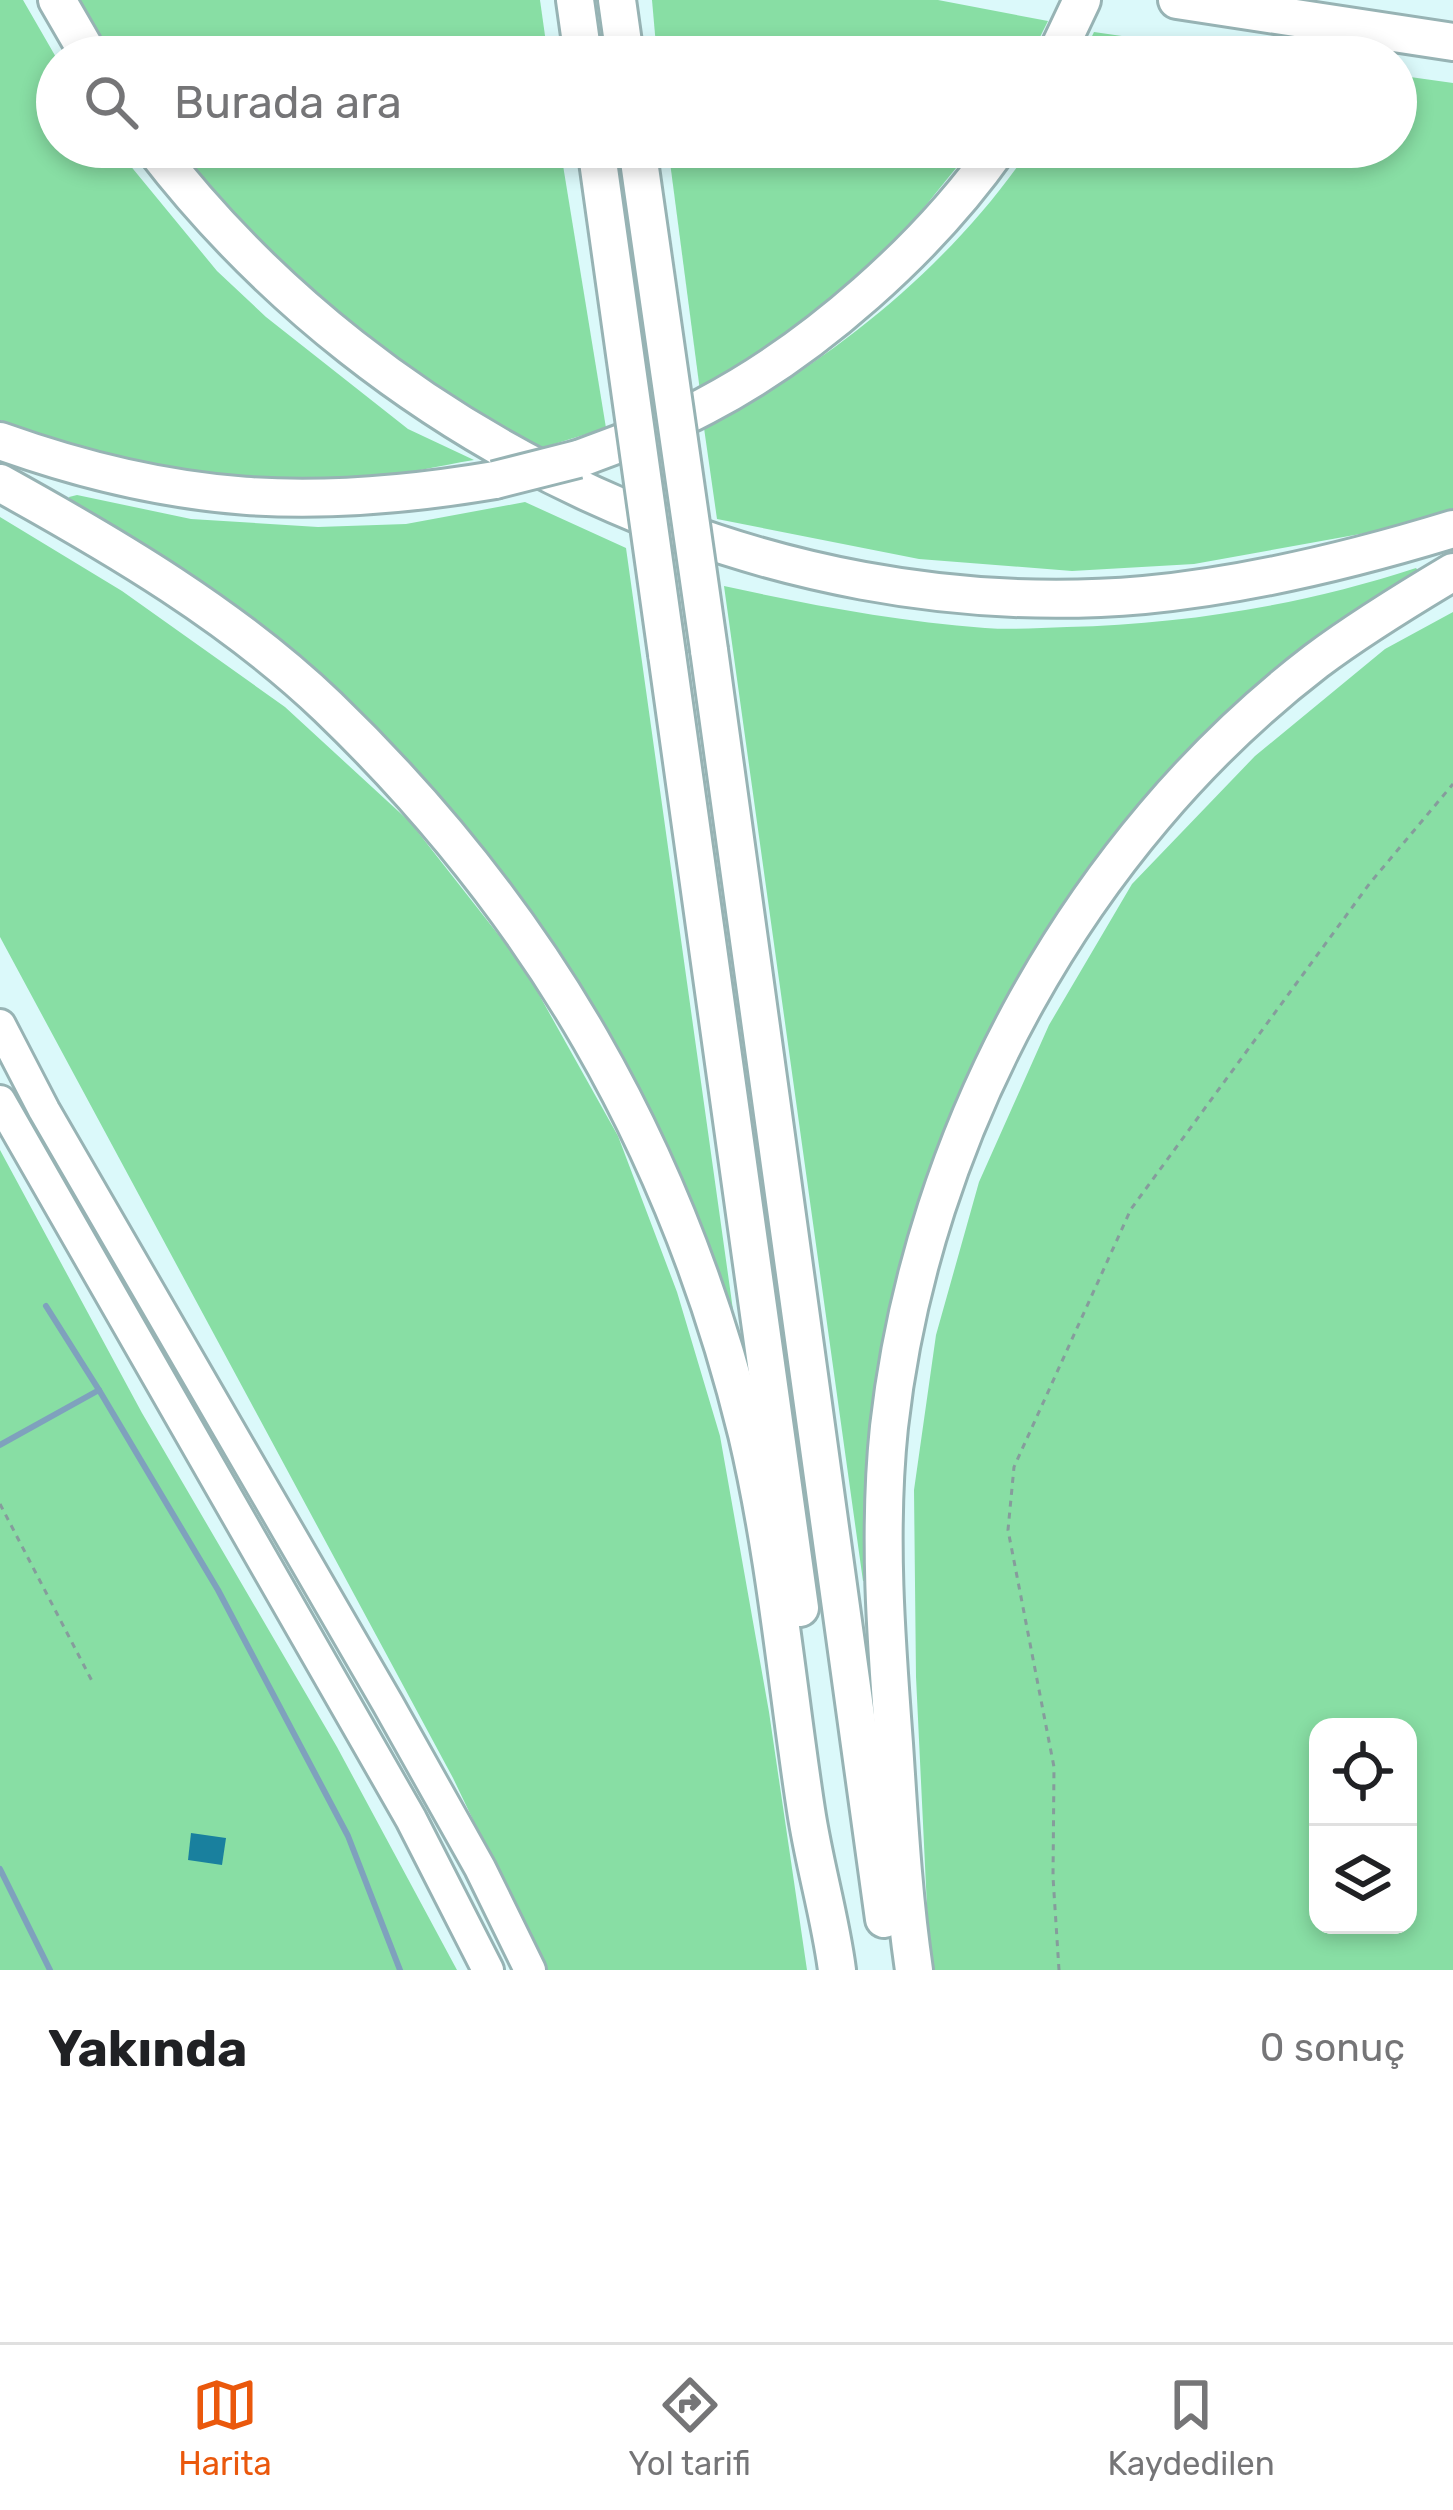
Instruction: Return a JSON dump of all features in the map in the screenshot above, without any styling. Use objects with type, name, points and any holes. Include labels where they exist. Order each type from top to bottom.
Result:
[{"type":"highway","points":[[58,0],[78,36]]},
{"type":"highway","points":[[575,0],[580,36]]},
{"type":"highway","points":[[617,0],[622,36]]},
{"type":"highway","points":[[1065,36],[1082,0]]},
{"type":"highway","points":[[1177,0],[1453,41]]},
{"type":"highway","points":[[170,168],[278,284],[414,394],[583,489],[722,547],[798,568],[895,586],[985,596],[1073,598],[1142,595],[1305,571],[1453,529]]},
{"type":"highway","points":[[599,168],[836,1864],[835,1954]]},
{"type":"highway","points":[[640,168],[892,1970]]},
{"type":"highway","points":[[0,441],[142,483],[242,497],[355,500],[495,480],[578,459],[707,406],[777,361],[887,273],[982,168]]},
{"type":"highway","points":[[0,482],[155,575],[326,705],[490,884],[603,1056],[680,1222],[712,1309],[747,1437],[807,1814],[835,1954]]},
{"type":"highway","points":[[914,1970],[885,1623],[883,1535],[889,1429],[922,1256],[963,1138],[997,1060],[1044,972],[1098,888],[1147,827],[1206,759],[1313,663],[1453,572]]},
{"type":"main road","points":[[0,1025],[44,1110],[411,1745],[530,1970]]},
{"type":"main road","points":[[0,1101],[411,1820],[488,1970]]},
{"type":"path","points":[[1059,1970],[1053,1877],[1054,1767],[1008,1530],[1014,1467],[1131,1209],[1370,883],[1453,784]]},
{"type":"path","points":[[0,1504],[92,1681]]},
{"type":"green space","points":[[0,0],[23,0],[44,36],[36,36],[36,168],[132,168],[217,271],[266,317],[408,429],[474,460],[364,478],[224,476],[88,449],[0,420]]},
{"type":"green space","points":[[77,0],[540,0],[545,36],[98,36]]},
{"type":"green space","points":[[652,0],[938,0],[1048,21],[1040,36],[655,36]]},
{"type":"green space","points":[[1417,78],[1453,83],[1453,508],[1399,527],[1194,564],[1072,571],[919,559],[717,519],[704,428],[797,373],[885,308],[1016,168],[1417,168]]},
{"type":"green space","points":[[194,168],[563,168],[606,428],[538,449],[486,421],[341,318]]},
{"type":"green space","points":[[671,168],[956,168],[893,246],[791,331],[700,391]]},
{"type":"green space","points":[[69,497],[191,519],[318,527],[406,524],[525,502],[626,548],[733,1310],[698,1219],[627,1067],[545,935],[480,849],[71,503]]},
{"type":"green space","points":[[0,517],[122,591],[285,707],[410,822],[523,966],[618,1136],[677,1292],[720,1436],[769,1712],[807,1970],[545,1970],[453,1778],[0,937]]},
{"type":"green space","points":[[1416,568],[1420,573],[1119,838],[896,1290],[870,1420],[868,1581],[863,1581],[724,586],[886,617],[1026,629],[1156,622],[1244,610]]},
{"type":"green space","points":[[1453,612],[1453,1970],[930,1970],[916,1677],[914,1490],[936,1335],[979,1182],[1049,1025],[1132,884],[1255,756],[1385,649]]},
{"type":"green space","points":[[0,1150],[142,1413],[337,1747],[457,1970],[0,1970]]},
{"type":"building","points":[[191,1833],[226,1838],[222,1865],[188,1860]]},
{"type":"waterway","points":[[46,1306],[99,1390]]},
{"type":"waterway","points":[[0,1445],[99,1390],[218,1590],[348,1836],[400,1970]]},
{"type":"waterway","points":[[0,1869],[50,1970]]}]
